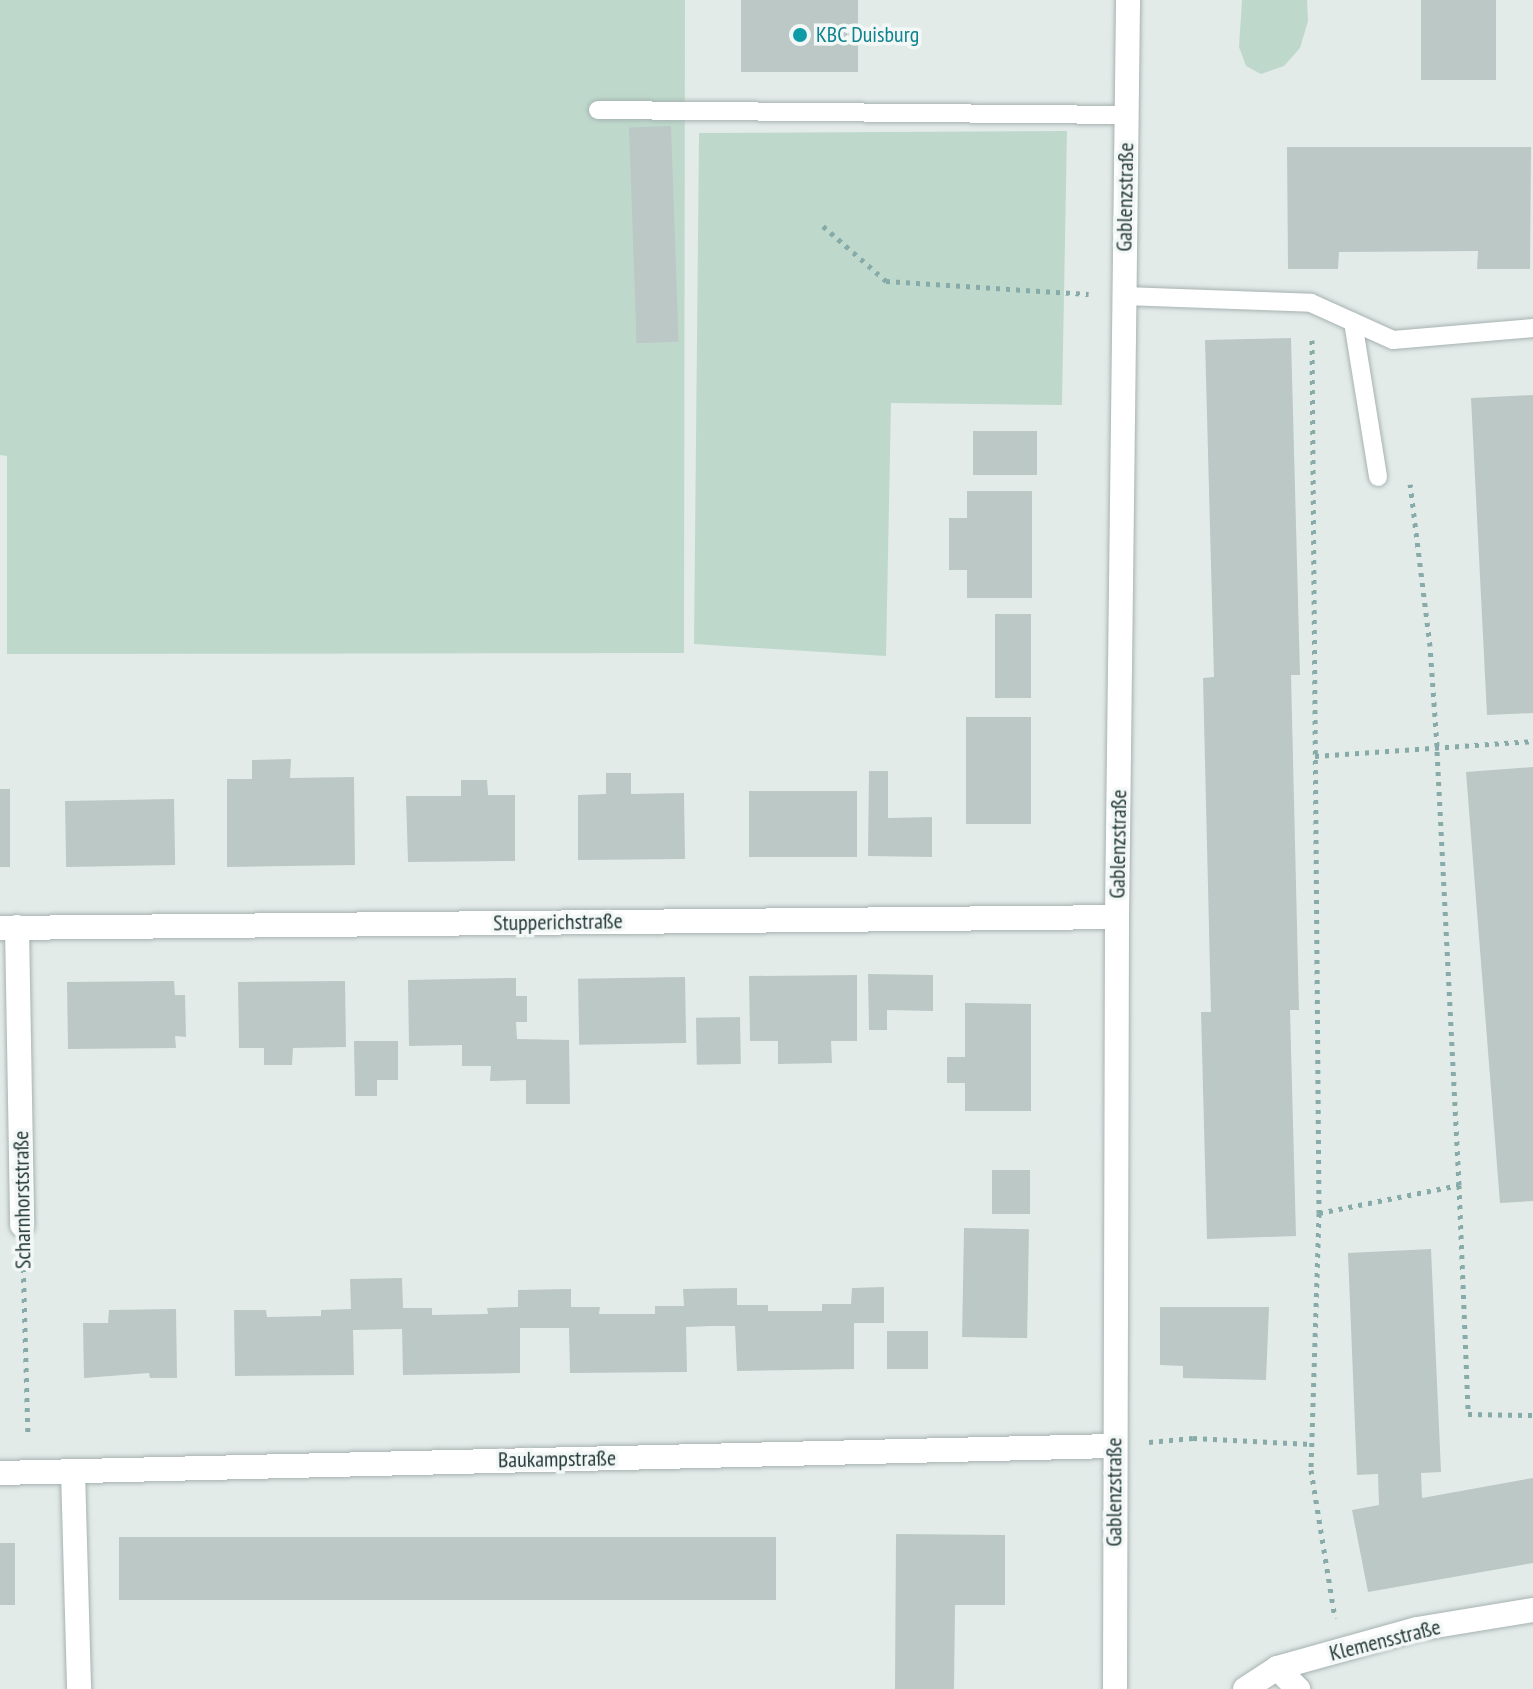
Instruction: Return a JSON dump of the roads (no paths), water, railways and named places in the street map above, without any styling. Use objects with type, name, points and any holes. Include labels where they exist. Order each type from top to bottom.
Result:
[{"type":"street","name":"Gablenzstraße","points":[[1115,1689],[1117,917],[1128,0]]},
{"type":"street","name":"Stupperichstraße","points":[[8,928],[1117,917]]},
{"type":"street","name":"Scharnhorststraße","points":[[8,928],[22,1225]]},
{"type":"street","name":"Baukampstraße","points":[[0,1473],[1114,1446]]},
{"type":"street","points":[[73,1471],[79,1689]]},
{"type":"street","name":"Klemensstraße","points":[[1245,1689],[1277,1668],[1340,1650],[1417,1629],[1533,1610]]},
{"type":"street","points":[[1277,1668],[1298,1689]]},
{"type":"lane","points":[[598,110],[1126,115]]},
{"type":"lane","points":[[1124,296],[1311,303],[1393,340],[1533,328]]},
{"type":"lane","points":[[1353,322],[1378,477]]},
{"type":"place","name":"KBC Duisburg","points":[[800,35]]}]
